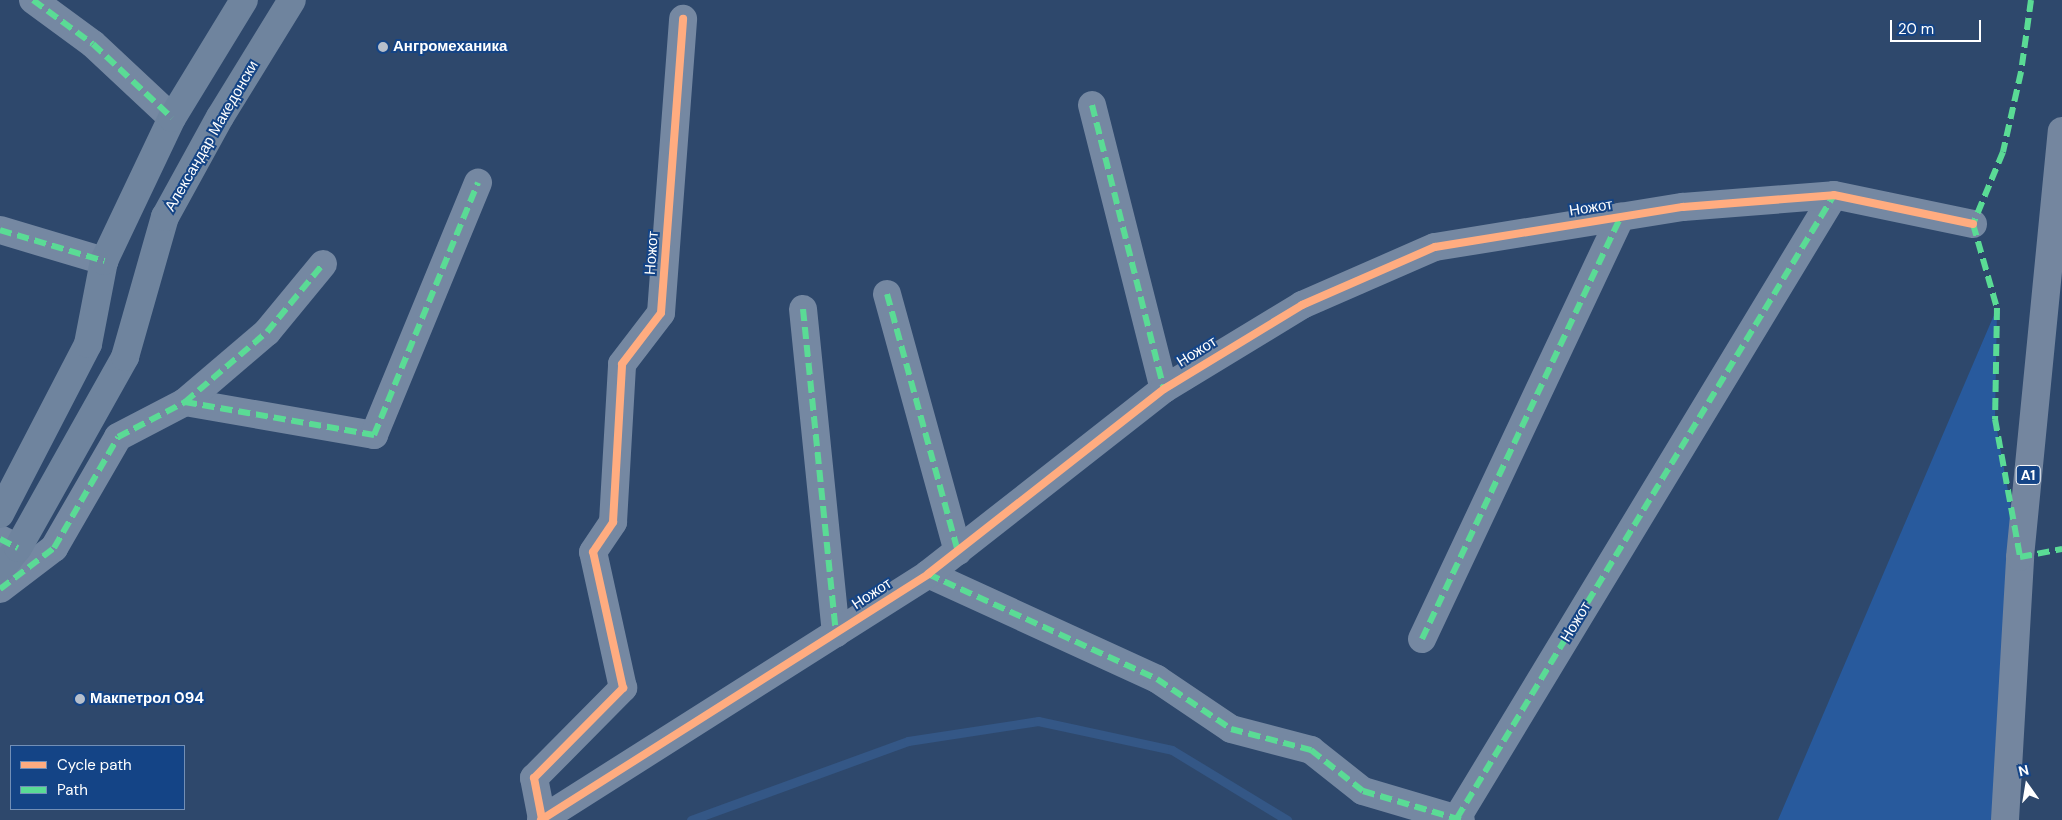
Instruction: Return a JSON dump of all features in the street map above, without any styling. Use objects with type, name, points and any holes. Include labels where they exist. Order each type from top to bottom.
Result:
[{"type":"main road","name":"A1","points":[[2005,820],[2020,557],[2062,131]]},
{"type":"street","points":[[33,0],[93,44],[172,118]]},
{"type":"street","points":[[0,514],[88,344],[104,262],[172,118],[244,0]]},
{"type":"street","name":"Александар Македонски","points":[[0,570],[9,544],[125,357],[165,217],[220,117],[292,0]]},
{"type":"street","name":"Ножот","points":[[683,20],[661,313],[622,364],[613,522],[593,552],[623,688],[534,778],[542,820],[928,574],[1164,389],[1302,304],[1435,247],[1683,207],[1834,195],[1973,224]]},
{"type":"street","name":"Ножот","points":[[1092,105],[1164,389]]},
{"type":"street","points":[[184,402],[374,435],[478,182]]},
{"type":"street","name":"Ножот","points":[[928,574],[1157,679],[1231,729],[1311,750],[1363,791],[1459,819],[1834,195]]},
{"type":"street","name":"Ножот","points":[[1422,640],[1621,217]]},
{"type":"street","points":[[0,230],[104,262]]},
{"type":"street","points":[[0,589],[54,548],[118,437],[184,402],[267,332],[323,264]]},
{"type":"street","points":[[887,294],[958,551]]},
{"type":"street","name":"Ножот","points":[[803,309],[836,633]]},
{"type":"shaded area","points":[[1997,308],[1995,419],[2020,557],[2005,820],[1778,820]]},
{"type":"waterway","points":[[691,820],[908,741],[1038,721],[1172,750],[1287,820]]},
{"type":"marked path","points":[[33,0],[93,44],[172,118]]},
{"type":"marked path","points":[[2031,0],[2021,72],[2003,152],[1973,224],[1997,308],[1995,419],[2020,557],[2062,549]]},
{"type":"marked path","points":[[1092,105],[1164,389]]},
{"type":"marked path","points":[[185,402],[374,435],[478,183]]},
{"type":"marked path","points":[[1457,818],[1834,195]]},
{"type":"marked path","points":[[1422,639],[1621,217]]},
{"type":"marked path","points":[[0,230],[104,261]]},
{"type":"marked path","points":[[0,589],[54,548],[118,437],[185,402],[267,332],[323,264]]},
{"type":"marked path","points":[[887,294],[958,551]]},
{"type":"marked path","points":[[803,309],[836,633]]},
{"type":"marked path","points":[[0,539],[18,548]]},
{"type":"marked path","points":[[928,574],[1157,679],[1231,729],[1311,750],[1363,791],[1461,820]]},
{"type":"cycle path","points":[[542,819],[534,778],[623,688],[593,552],[613,522],[622,364],[661,313],[683,19]]},
{"type":"cycle path","points":[[541,820],[928,574],[1164,389],[1302,305],[1435,247],[1683,207],[1834,195],[1973,224]]},
{"type":"place","name":"Ангромеханика","points":[[383,47]]},
{"type":"place","name":"Макпетрол 094","points":[[80,699]]}]
